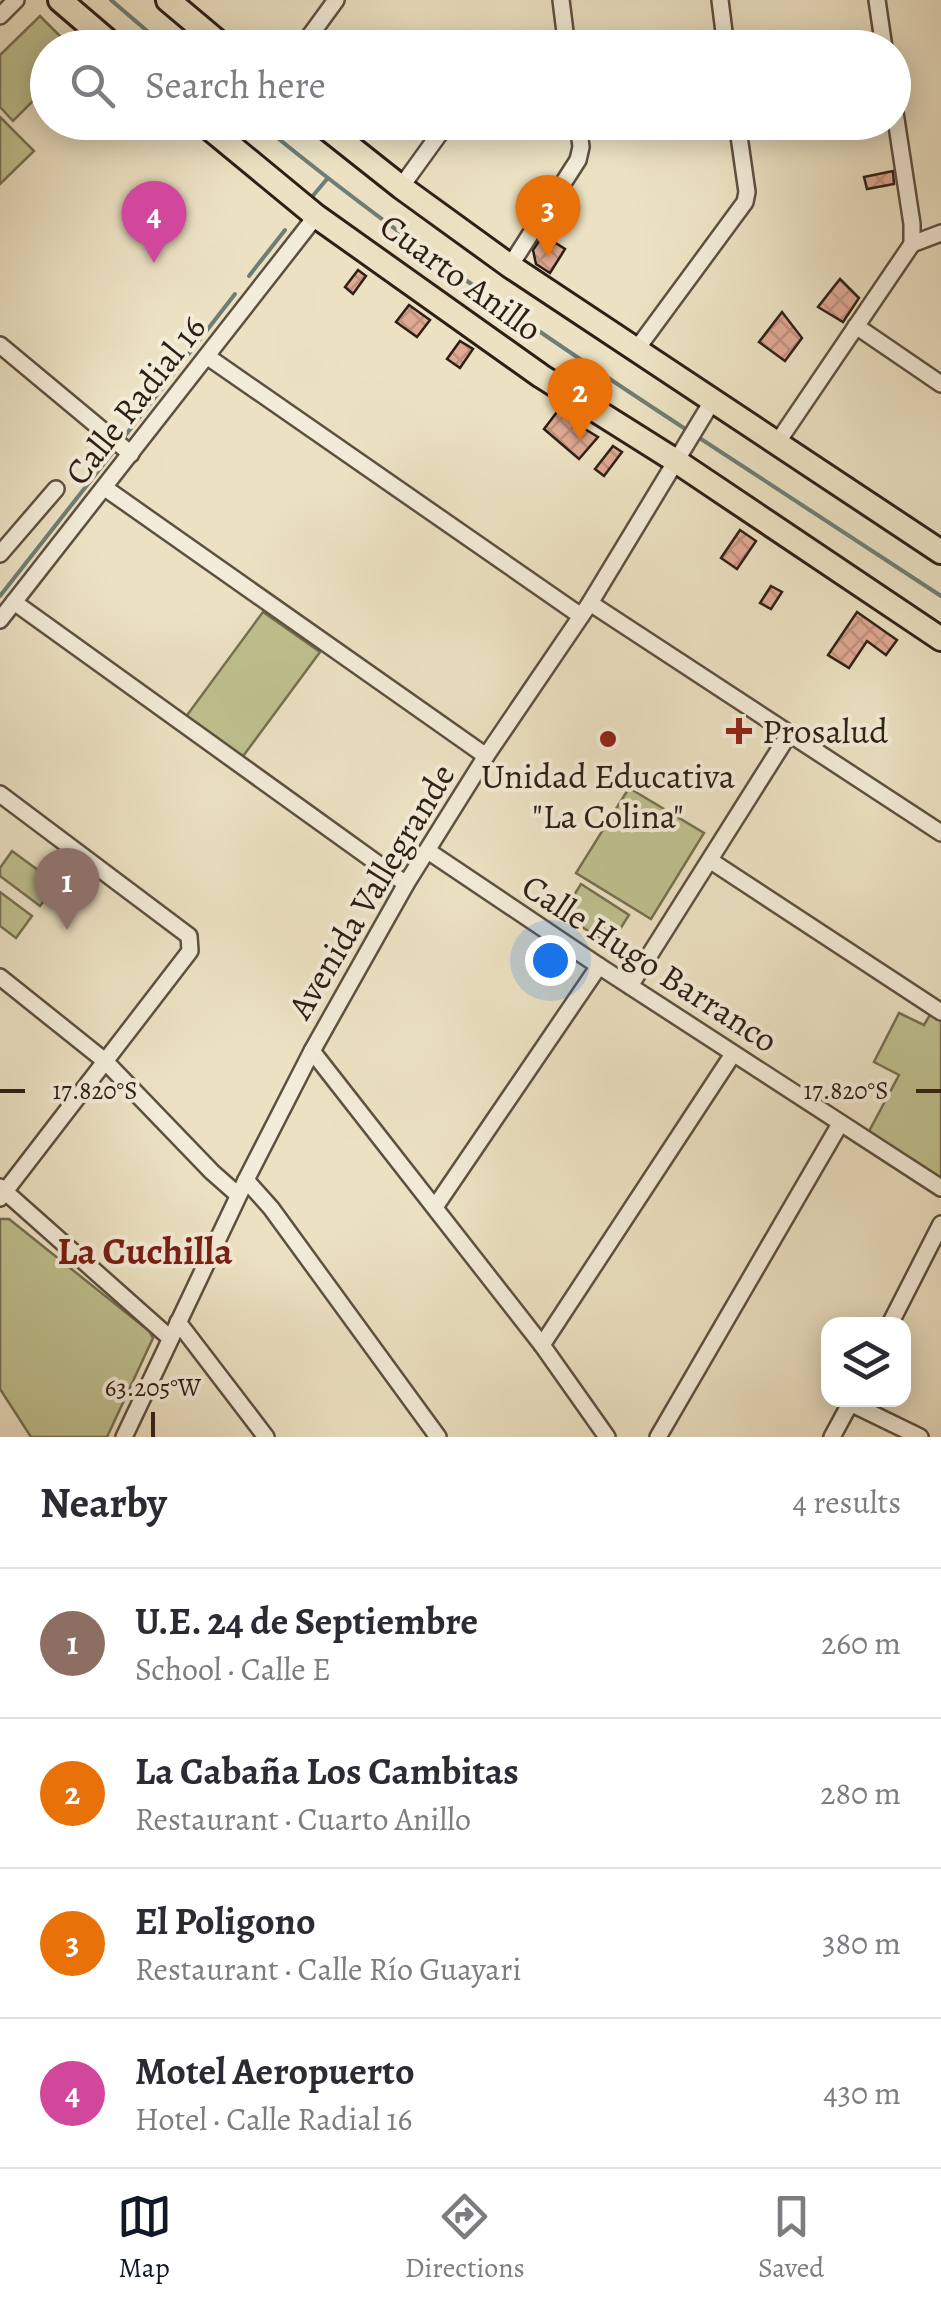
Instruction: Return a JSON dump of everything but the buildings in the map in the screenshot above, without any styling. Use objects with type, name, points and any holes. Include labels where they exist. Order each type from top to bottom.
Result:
[{"type":"highway","points":[[60,0],[95,30]]},
{"type":"highway","points":[[168,0],[204,30]]},
{"type":"highway","name":"Cuarto Anillo","points":[[224,140],[316,216],[541,376],[682,451],[941,639]]},
{"type":"highway","name":"Cuarto Anillo","points":[[342,140],[510,266],[940,551]]},
{"type":"street","points":[[0,16],[16,0]]},
{"type":"street","points":[[314,30],[336,0]]},
{"type":"street","points":[[561,0],[565,30]]},
{"type":"street","points":[[720,0],[724,30]]},
{"type":"street","points":[[877,0],[881,30]]},
{"type":"street","points":[[402,187],[435,140]]},
{"type":"street","points":[[510,266],[578,160],[580,140]]},
{"type":"street","points":[[636,350],[745,202],[740,140]]},
{"type":"street","points":[[778,443],[912,244],[899,140]]},
{"type":"street","name":"Calle Radial 16","points":[[0,620],[316,216]]},
{"type":"street","points":[[912,244],[941,233]]},
{"type":"street","points":[[856,326],[941,384]]},
{"type":"street","points":[[0,346],[131,454]]},
{"type":"street","points":[[208,357],[586,609],[790,734],[941,833]]},
{"type":"street","name":"Avenida Vallegrande","points":[[124,1437],[242,1187],[312,1051],[406,884],[486,756],[586,609],[713,400]]},
{"type":"street","points":[[105,488],[486,756]]},
{"type":"street","points":[[0,554],[56,489]]},
{"type":"street","points":[[14,602],[406,884]]},
{"type":"street","points":[[630,986],[790,734]]},
{"type":"street","points":[[0,794],[188,936],[190,951],[2,1192],[170,1338]]},
{"type":"street","name":"Calle Hugo Barranco","points":[[428,851],[941,1188]]},
{"type":"street","points":[[710,860],[941,1012]]},
{"type":"street","points":[[435,1208],[599,966]]},
{"type":"street","points":[[0,977],[105,1061],[212,1172],[271,1208],[438,1437]]},
{"type":"street","points":[[312,1051],[542,1345],[607,1437]]},
{"type":"street","points":[[542,1345],[733,1054]]},
{"type":"street","points":[[658,1437],[840,1124]]},
{"type":"street","points":[[894,1317],[941,1224]]},
{"type":"street","points":[[178,1322],[266,1437]]},
{"type":"street","points":[[832,1437],[848,1407]]},
{"type":"street","points":[[862,1407],[920,1437]]},
{"type":"green space","points":[[40,16],[54,30],[30,30],[30,104],[13,121],[0,107],[0,55]]},
{"type":"green space","points":[[0,117],[34,151],[0,184]]},
{"type":"green space","points":[[263,612],[320,652],[241,759],[185,718]]},
{"type":"green space","points":[[629,788],[704,833],[651,919],[576,873]]},
{"type":"green space","points":[[12,851],[57,884],[40,906],[0,876],[0,868]]},
{"type":"green space","points":[[581,884],[629,915],[610,945],[562,914]]},
{"type":"green space","points":[[0,892],[32,916],[16,938],[0,926]]},
{"type":"green space","points":[[899,1013],[924,1025],[931,1013],[941,1020],[941,1181],[867,1135],[899,1075],[874,1062]]},
{"type":"green space","points":[[0,1219],[9,1219],[153,1338],[107,1437],[31,1437],[0,1389]]},
{"type":"waterway","points":[[111,0],[146,30]]},
{"type":"waterway","points":[[281,140],[470,283],[690,432]]},
{"type":"waterway","points":[[311,198],[327,179]]},
{"type":"waterway","points":[[249,276],[285,230]]},
{"type":"waterway","points":[[121,441],[235,294]]},
{"type":"waterway","points":[[698,437],[941,596]]},
{"type":"waterway","points":[[0,596],[117,447]]},
{"type":"place","name":"El Poligono","points":[[548,257]]},
{"type":"place","name":"Motel Aeropuerto","points":[[154,263]]},
{"type":"place","name":"La Cabaña Los Cambitas","points":[[580,440]]},
{"type":"place","name":"Prosalud","points":[[739,731]]},
{"type":"place","name":"Unidad Educativa \"La Colina\"","points":[[608,739]]},
{"type":"place","name":"U.E. 24 de Septiembre","points":[[67,930]]},
{"type":"district","name":"La Cuchilla","points":[[145,1251]]}]
